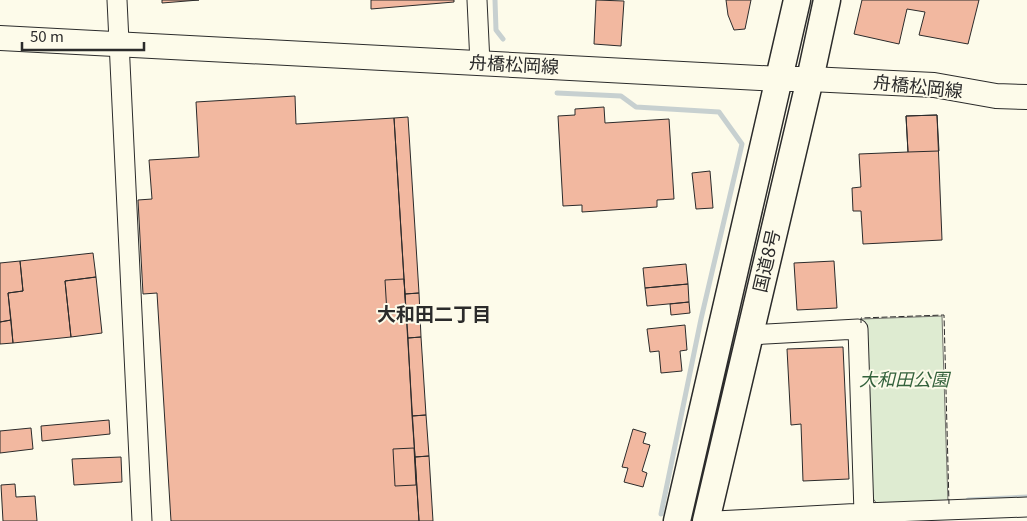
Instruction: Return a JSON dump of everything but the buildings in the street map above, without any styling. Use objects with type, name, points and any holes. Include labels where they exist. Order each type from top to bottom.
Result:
[{"type":"highway","name":"国道8号","points":[[677,521],[797,0]]},
{"type":"highway","name":"国道8号","points":[[706,521],[827,0]]},
{"type":"main road","name":"舟橋松岡線","points":[[0,38],[780,79],[934,85],[996,96],[1027,98]]},
{"type":"street","points":[[117,0],[142,521]]},
{"type":"street","points":[[477,0],[480,63]]},
{"type":"street","points":[[750,335],[858,329],[863,517]]},
{"type":"street","points":[[716,521],[863,517],[1027,507]]},
{"type":"green space","name":"大和田公園","points":[[942,316],[948,503],[878,505],[867,491],[862,319]]},
{"type":"waterway","points":[[495,0],[496,30],[503,39]]},
{"type":"waterway","points":[[557,93],[621,96],[636,107],[719,112],[742,144],[701,319],[661,514]]},
{"type":"waterway","points":[[968,500],[1027,497]]},
{"type":"fence","points":[[861,323],[861,318],[944,315],[949,504]]},
{"type":"district","name":"大和田二丁目","points":[[434,314]]}]
